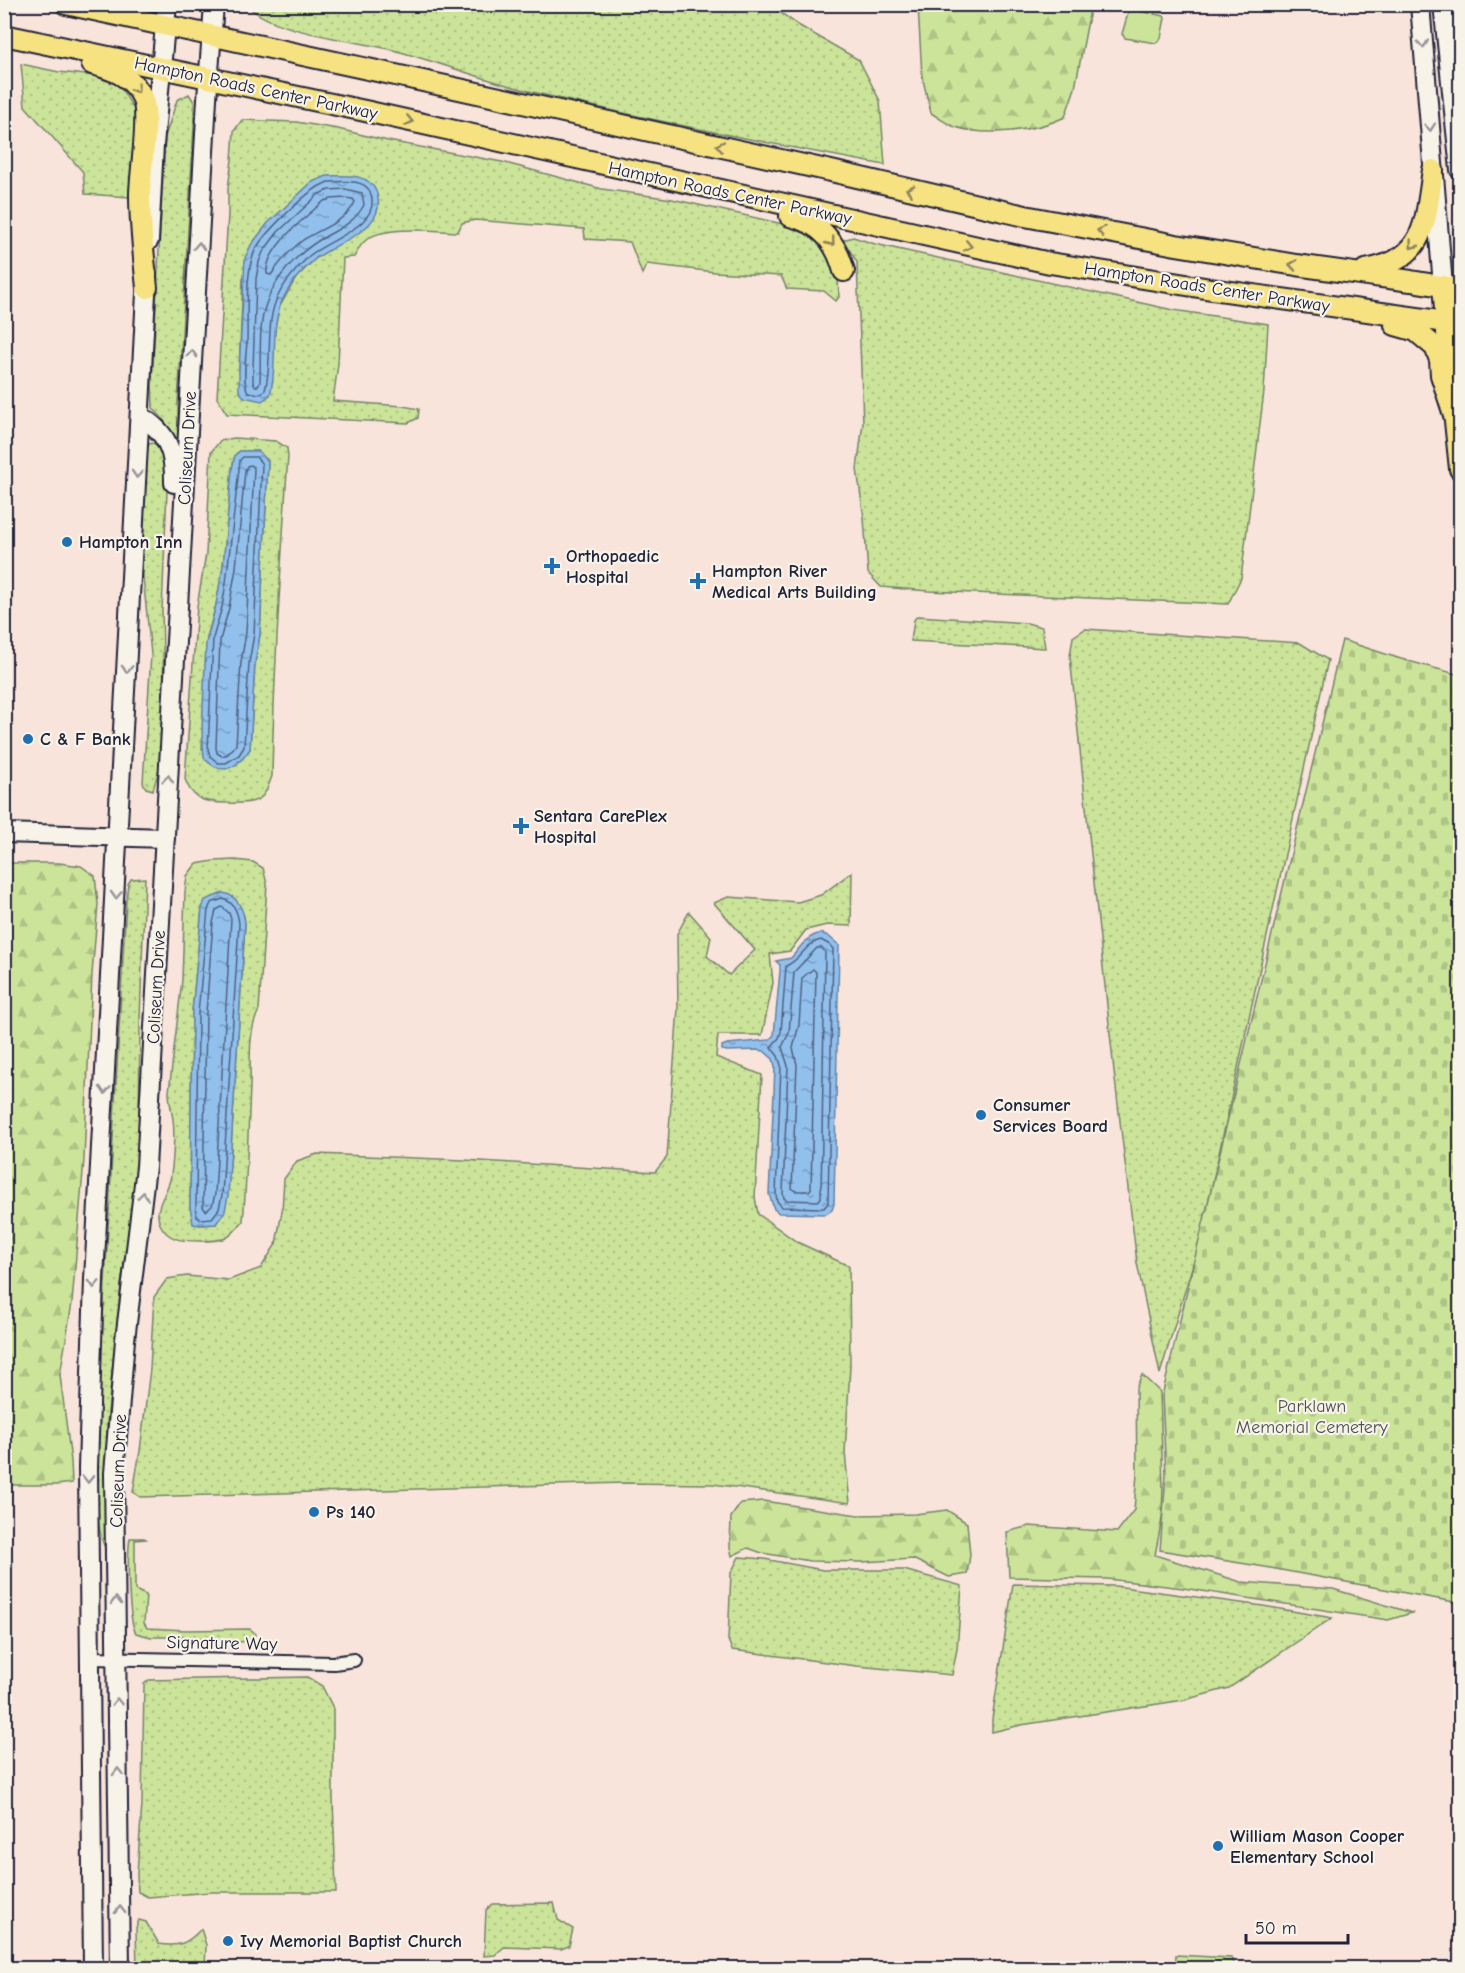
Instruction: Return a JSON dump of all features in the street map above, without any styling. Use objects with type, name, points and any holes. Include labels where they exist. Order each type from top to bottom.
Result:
[{"type":"main road","name":"Hampton Roads Center Parkway","points":[[66,4],[831,171],[1025,216],[1176,245],[1452,288]]},
{"type":"main road","name":"Hampton Roads Center Parkway","points":[[4,35],[208,77],[1050,263],[1211,289],[1453,323]]},
{"type":"main road","points":[[4,44],[110,69],[127,78],[138,90],[145,112],[140,196],[147,288]]},
{"type":"main road","points":[[579,160],[636,183],[800,218],[817,228],[831,241],[839,253],[844,271]]},
{"type":"main road","points":[[1350,273],[1383,267],[1395,262],[1410,250],[1422,232],[1433,170]]},
{"type":"main road","points":[[1452,288],[1454,415],[1461,469]]},
{"type":"main road","points":[[1211,289],[1287,310],[1399,326],[1416,331],[1429,340],[1438,352],[1441,375],[1454,415]]},
{"type":"street","name":"Coliseum Drive","points":[[93,1968],[88,1468],[94,1279],[154,145],[163,68],[167,4]]},
{"type":"street","name":"Coliseum Drive","points":[[120,1968],[114,1473],[125,1340],[146,1167],[214,4]]},
{"type":"street","points":[[1420,4],[1433,170],[1452,288]]},
{"type":"street","points":[[1443,4],[1461,170]]},
{"type":"street","points":[[140,416],[152,423],[162,436],[170,449],[174,463],[168,595],[174,700]]},
{"type":"street","points":[[4,833],[165,838]]},
{"type":"street","name":"Signature Way","points":[[89,1658],[334,1663],[354,1660]]},
{"type":"green space","points":[[247,5],[770,5],[798,25],[859,60],[880,101],[885,165],[667,122],[519,89],[393,50],[294,29],[259,15]]},
{"type":"green space","points":[[798,5],[871,5],[870,10]]},
{"type":"green space","points":[[918,5],[1091,5],[1075,88],[1065,117],[1026,129],[981,132],[955,127],[931,113],[922,76]]},
{"type":"green space","points":[[1140,5],[1167,5],[1163,13],[1155,12],[1154,14],[1165,18],[1161,38],[1156,43],[1125,38],[1122,34],[1128,13],[1132,10],[1150,13],[1150,11],[1139,8]]},
{"type":"green space","points":[[21,64],[59,72],[95,76],[119,85],[134,109],[136,154],[130,197],[85,194],[83,172],[25,106]]},
{"type":"green space","points":[[189,94],[194,102],[194,126],[178,403],[178,446],[163,419],[153,408],[152,381],[165,137],[177,100]]},
{"type":"green space","points":[[242,120],[296,122],[338,129],[388,141],[502,162],[602,189],[672,199],[805,229],[827,252],[838,278],[839,297],[836,301],[824,291],[787,289],[781,276],[715,272],[647,264],[642,274],[630,242],[585,239],[584,229],[475,220],[462,223],[458,232],[410,230],[383,233],[365,241],[354,257],[343,258],[338,364],[333,401],[419,409],[418,418],[408,423],[227,414],[217,398],[228,188],[234,131]],"holes":[[[330,249],[315,259],[296,278],[279,308],[276,323],[239,370],[243,278]]]},
{"type":"green space","points":[[853,237],[875,244],[1173,310],[1268,324],[1264,391],[1241,578],[1228,604],[881,587],[868,573],[864,518],[857,469],[863,423],[857,262],[843,240]]},
{"type":"green space","points":[[234,438],[276,441],[287,448],[288,456],[276,656],[272,776],[263,796],[252,802],[219,803],[204,800],[190,790],[185,779],[197,606],[206,554],[211,452],[220,441]],"holes":[[[240,451],[258,451],[268,461],[260,635],[255,663],[250,749],[202,749],[207,637],[223,566],[232,469],[235,455]]]},
{"type":"green space","points":[[154,443],[168,467],[162,610],[164,692],[160,766],[153,790],[146,788],[143,783],[151,654],[142,567],[147,450],[149,444]]},
{"type":"green space","points":[[917,616],[1027,623],[1042,627],[1045,648],[911,641],[914,620]]},
{"type":"green space","points":[[1085,629],[1300,643],[1328,660],[1199,1244],[1160,1374],[1137,1263],[1070,656],[1073,637]]},
{"type":"green space","name":"Parklawn Memorial Cemetery","points":[[1342,640],[1460,675],[1460,1603],[1160,1550],[1166,1475],[1162,1396]]},
{"type":"green space","points":[[214,861],[253,862],[263,868],[267,884],[259,1010],[255,1019],[250,1048],[243,1221],[233,1233],[225,1238],[214,1241],[187,1241],[167,1234],[160,1224],[158,1213],[170,1180],[173,1159],[174,1126],[169,1092],[182,980],[187,876],[196,864]],"holes":[[[202,908],[244,916],[230,1165],[216,1224],[200,1225],[190,1207],[192,1012]]]},
{"type":"green space","points":[[5,863],[59,863],[81,866],[95,876],[98,904],[92,974],[84,1159],[72,1303],[60,1375],[72,1483],[56,1485],[5,1485]]},
{"type":"green space","points":[[852,872],[851,926],[827,925],[806,930],[790,951],[770,954],[773,983],[762,1035],[718,1035],[716,1057],[762,1075],[755,1197],[758,1214],[797,1242],[849,1266],[850,1366],[845,1453],[850,1503],[713,1484],[623,1483],[140,1497],[133,1492],[150,1369],[154,1297],[167,1279],[187,1276],[229,1280],[261,1268],[276,1244],[282,1211],[284,1179],[297,1161],[317,1154],[464,1160],[655,1172],[667,1157],[678,1008],[677,934],[689,912],[711,937],[707,956],[729,975],[755,950],[714,903],[728,897],[798,902],[821,895]]},
{"type":"green space","points":[[145,878],[139,1133],[107,1422],[105,1548],[99,1526],[96,1446],[126,902],[128,884],[131,879]]},
{"type":"green space","points":[[1142,1375],[1160,1392],[1162,1519],[1155,1555],[1241,1582],[1333,1589],[1412,1613],[1388,1620],[1183,1588],[1107,1579],[1009,1577],[1007,1532],[1029,1526],[1117,1532],[1134,1510],[1137,1474],[1136,1388]]},
{"type":"green space","points":[[763,1501],[858,1515],[915,1514],[947,1510],[967,1523],[970,1555],[967,1574],[949,1577],[913,1559],[862,1562],[810,1561],[762,1553],[748,1548],[732,1556],[731,1517],[741,1503]]},
{"type":"green space","points":[[130,1538],[146,1539],[135,1540],[135,1590],[146,1595],[144,1623],[147,1628],[250,1629],[256,1634],[248,1641],[230,1643],[194,1637],[151,1637],[136,1633],[131,1615],[128,1572]]},
{"type":"green space","points":[[739,1557],[764,1559],[823,1570],[904,1570],[962,1586],[957,1649],[952,1675],[732,1650],[728,1640],[731,1573]]},
{"type":"green space","points":[[1013,1584],[1115,1586],[1263,1606],[1332,1618],[1229,1688],[1184,1700],[1021,1725],[992,1732],[992,1719]]},
{"type":"green space","points":[[307,1677],[322,1686],[333,1708],[336,1892],[211,1892],[148,1897],[138,1892],[144,1684],[149,1680]]},
{"type":"green space","points":[[554,1903],[558,1920],[573,1929],[569,1946],[561,1949],[504,1947],[495,1955],[484,1956],[486,1910],[493,1904]]},
{"type":"green space","points":[[139,1920],[146,1922],[159,1944],[182,1943],[201,1929],[206,1945],[205,1966],[137,1968],[136,1928]]},
{"type":"green space","points":[[1176,1955],[1231,1958],[1236,1968],[1175,1968]]},
{"type":"green space","points":[[1073,1961],[1151,1968],[1068,1968],[1069,1963]]},
{"type":"water","points":[[327,176],[354,176],[367,181],[376,191],[379,204],[376,215],[369,225],[358,233],[314,260],[294,281],[285,295],[277,319],[270,395],[262,401],[244,397],[239,391],[239,370],[245,258],[251,245],[268,223],[312,182]]},
{"type":"water","points":[[240,451],[258,451],[268,461],[260,635],[255,663],[250,749],[240,761],[223,769],[217,768],[204,758],[202,729],[206,643],[223,566],[232,469],[235,455]]},
{"type":"water","points":[[223,893],[233,897],[239,904],[245,924],[228,1196],[225,1211],[216,1224],[200,1225],[193,1224],[190,1207],[192,1012],[202,908],[205,900]]},
{"type":"water","points":[[821,933],[839,945],[834,1204],[832,1210],[826,1214],[779,1213],[774,1209],[769,1194],[775,1066],[773,1059],[764,1051],[727,1051],[722,1050],[722,1046],[769,1040],[774,1035],[780,971],[780,965],[776,961],[791,958],[807,940]]},
{"type":"place","name":"Hampton Inn","points":[[67,542]]},
{"type":"place","name":"Orthopaedic Hospital","points":[[552,566]]},
{"type":"place","name":"Hampton River Medical Arts Building","points":[[698,581]]},
{"type":"place","name":"C & F Bank","points":[[28,739]]},
{"type":"place","name":"Sentara CarePlex Hospital","points":[[521,826]]},
{"type":"place","name":"Consumer Services Board","points":[[981,1115]]},
{"type":"place","name":"Ps 140","points":[[314,1512]]},
{"type":"place","name":"William Mason Cooper Elementary School","points":[[1218,1846]]},
{"type":"place","name":"Ivy Memorial Baptist Church","points":[[228,1941]]}]
